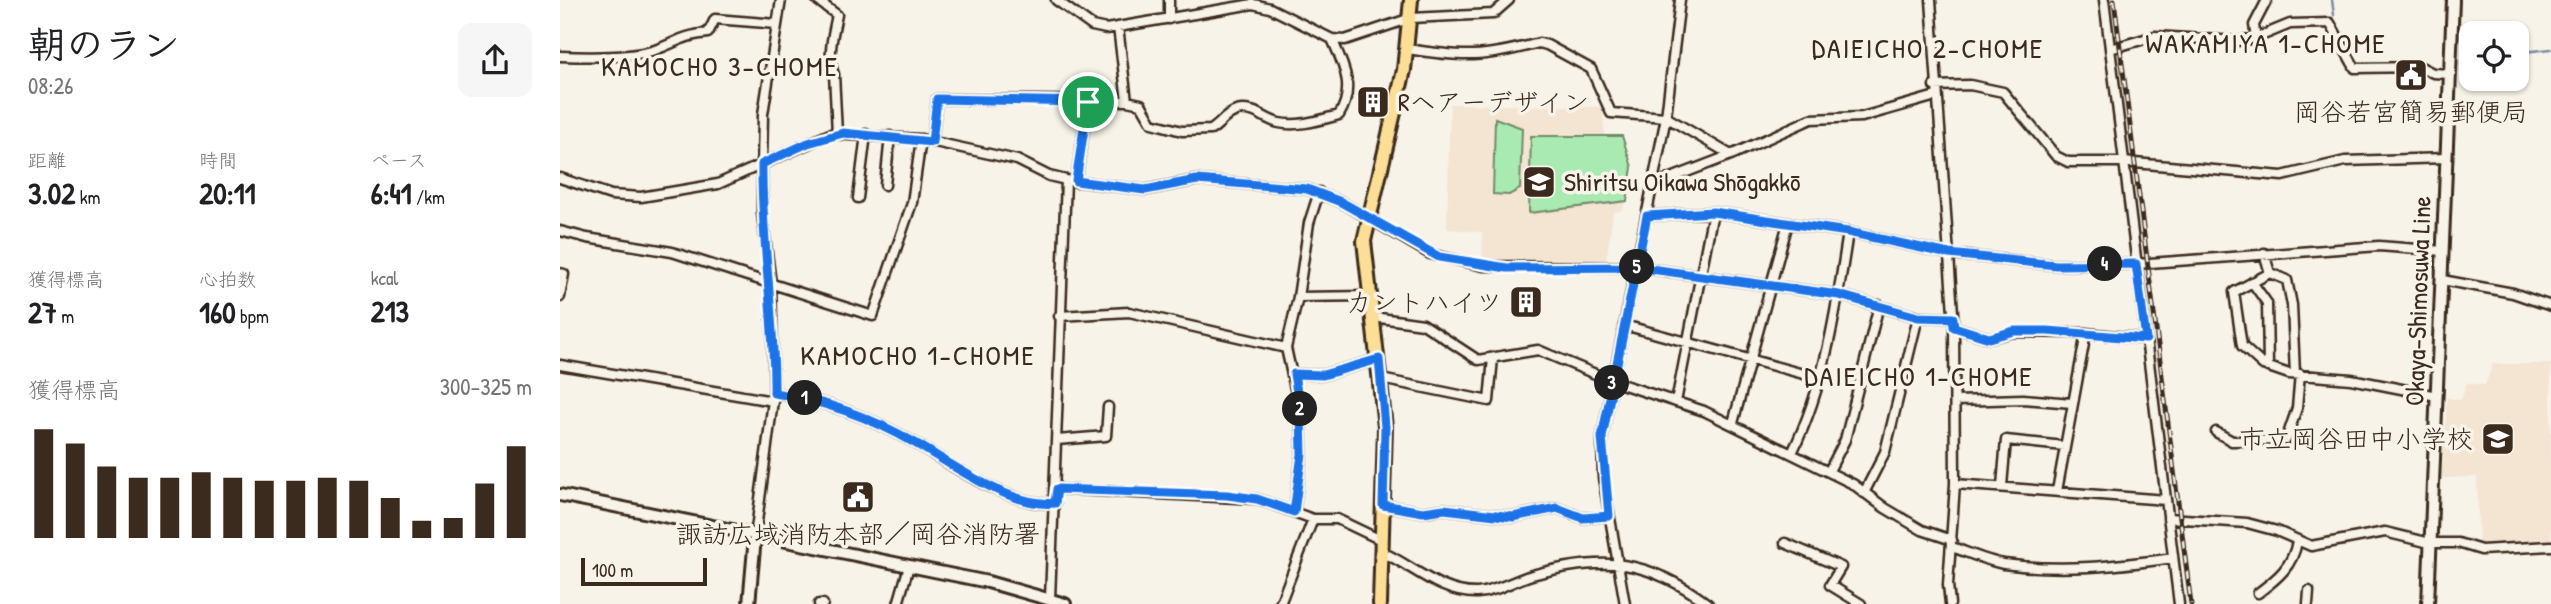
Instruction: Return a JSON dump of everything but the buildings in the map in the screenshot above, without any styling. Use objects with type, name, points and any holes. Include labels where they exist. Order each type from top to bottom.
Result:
[{"type":"main road","points":[[1380,604],[1385,427],[1364,240],[1408,49],[1411,0]]},
{"type":"main road","name":"Okaya-Shimosuwa Line","points":[[2428,604],[2453,0]]},
{"type":"main road","points":[[560,495],[755,537],[988,582],[1065,604]]},
{"type":"main road","points":[[749,604],[755,537]]},
{"type":"street","points":[[755,537],[773,397],[771,283],[762,214],[763,114],[780,0]]},
{"type":"street","points":[[817,0],[837,15],[831,40],[831,67],[834,74],[837,134]]},
{"type":"street","points":[[1056,0],[1092,26],[1106,29],[1261,5],[1332,38],[1345,40],[1411,18],[1485,15],[1499,10],[1509,0]]},
{"type":"street","points":[[1169,0],[1169,19]]},
{"type":"street","points":[[1625,604],[1609,516],[1602,437],[1666,117],[1680,0]]},
{"type":"street","points":[[1931,0],[1934,86],[1954,323],[1955,484],[1948,584],[1950,604]]},
{"type":"street","points":[[2104,0],[2179,604]]},
{"type":"street","points":[[2256,38],[2254,25],[2267,0]]},
{"type":"street","points":[[560,56],[585,57],[654,50],[679,37],[708,33],[715,19],[777,24]]},
{"type":"street","points":[[2110,49],[2155,36],[2237,41],[2256,38],[2290,23],[2330,23],[2354,68],[2421,67],[2433,73],[2450,74]]},
{"type":"street","points":[[1118,27],[1127,101]]},
{"type":"street","points":[[932,142],[937,99],[1127,101],[1141,104],[1152,123],[1182,131],[1211,130],[1228,114],[1242,110],[1257,112],[1277,123],[1290,124],[1339,115],[1346,101],[1348,75],[1332,38]]},
{"type":"street","points":[[1408,49],[1462,57],[1490,56],[1539,43],[1547,45],[1591,69],[1611,113],[1666,117],[1731,155]]},
{"type":"street","points":[[1934,86],[1970,85],[2003,92],[2061,161],[2123,162],[2282,176],[2345,161],[2446,158]]},
{"type":"street","points":[[1653,185],[1731,155],[1811,119],[1860,117],[1936,96]]},
{"type":"street","points":[[1049,601],[1057,489],[1059,316],[1071,181],[1088,102]]},
{"type":"street","points":[[560,178],[611,195],[641,197],[703,188],[837,134],[921,139],[1017,160],[1049,176],[1071,181],[1145,190],[1197,180],[1319,192],[1430,254],[1483,266],[1636,267],[1772,285],[1839,295],[1918,317],[1954,323],[1989,338],[2014,331],[2085,333],[2146,339]]},
{"type":"street","points":[[858,198],[866,134]]},
{"type":"street","points":[[885,185],[890,136]]},
{"type":"street","points":[[560,231],[587,238],[672,251],[873,316],[912,203],[921,139]]},
{"type":"street","points":[[1294,512],[1302,454],[1301,416],[1294,374],[1286,348],[1298,297],[1309,223],[1319,192]]},
{"type":"street","points":[[1647,216],[1713,212],[1848,232],[1949,254],[2056,265],[2136,264],[2379,246],[2443,251]]},
{"type":"street","points":[[1676,402],[1713,212]]},
{"type":"street","points":[[1733,423],[1788,223]]},
{"type":"street","points":[[1792,453],[1808,420],[1839,295],[1848,232]]},
{"type":"street","points":[[2264,253],[2270,273]]},
{"type":"street","points":[[560,273],[564,274],[560,297]]},
{"type":"street","points":[[2216,432],[2232,441],[2286,440],[2297,408],[2298,374],[2287,280],[2270,273],[2234,292],[2242,346],[2268,367],[2298,374],[2376,383],[2437,396]]},
{"type":"street","points":[[2442,281],[2512,293],[2551,306]]},
{"type":"street","points":[[2252,282],[2267,303],[2268,367]]},
{"type":"street","points":[[1298,297],[1369,296]]},
{"type":"street","points":[[1829,471],[1845,440],[1879,305]]},
{"type":"street","points":[[1059,316],[1129,312],[1286,348]]},
{"type":"street","points":[[1373,317],[1423,324],[1468,356],[1478,360],[1538,351],[1612,381],[1733,423],[1829,471],[1901,519],[2002,564],[2062,569],[2118,566],[2173,558]]},
{"type":"street","points":[[1864,493],[1885,452],[1918,317]]},
{"type":"street","points":[[1624,325],[1818,378]]},
{"type":"street","points":[[2057,491],[2085,333]]},
{"type":"street","points":[[1381,379],[1489,401],[1493,358]]},
{"type":"street","points":[[1294,374],[1323,375],[1379,359]]},
{"type":"street","points":[[560,365],[773,397],[818,400],[914,442],[947,464],[995,487],[1038,505],[1055,503]]},
{"type":"street","points":[[1955,401],[2023,399],[2072,402]]},
{"type":"street","points":[[1057,440],[1106,436],[1108,407]]},
{"type":"street","points":[[2002,486],[2006,440],[2064,446]]},
{"type":"street","points":[[1955,484],[2166,500]]},
{"type":"street","points":[[1057,489],[1227,495],[1257,499],[1312,519],[1337,519],[1441,585],[1476,593],[1574,565],[1617,564],[1669,577],[1707,604]]},
{"type":"street","points":[[1383,505],[1423,512],[1444,509],[1513,517],[1557,508],[1583,518],[1609,516]]},
{"type":"street","points":[[2168,518],[2247,523],[2311,546],[2385,532],[2430,543],[2458,543],[2482,550],[2551,546]]},
{"type":"street","points":[[1280,604],[1312,519]]},
{"type":"street","points":[[2258,593],[2280,576],[2295,557],[2297,541]]},
{"type":"street","points":[[1786,543],[1840,567],[1830,585],[1861,604]]},
{"type":"street","points":[[898,604],[909,566]]},
{"type":"street","points":[[2308,604],[2309,591]]},
{"type":"shaded area","name":"Shiritsu Oikawa Shōgakkō","points":[[1450,104],[1602,107],[1605,136],[1622,136],[1632,167],[1627,201],[1620,211],[1613,212],[1606,261],[1483,262],[1482,232],[1447,229]]},
{"type":"shaded area","name":"市立岡谷田中小学校","points":[[2493,364],[2551,364],[2551,544],[2479,548],[2477,477],[2442,478],[2447,398],[2461,400],[2467,383],[2485,385]]},
{"type":"green space","points":[[1495,118],[1522,128],[1520,189],[1509,195],[1493,194]]},
{"type":"green space","points":[[1531,136],[1622,136],[1632,167],[1627,201],[1529,213]]},
{"type":"waterway","points":[[2332,0],[2334,15]]},
{"type":"waterway","points":[[2529,52],[2551,49]]},
{"type":"railway","points":[[2114,0],[2191,604]]},
{"type":"place","name":"岡谷若宮簡易郵便局","points":[[2411,75]]},
{"type":"place","name":"Rヘアーデザイン","points":[[1373,102]]},
{"type":"place","name":"Shiritsu Oikawa Shōgakkō","points":[[1539,182]]},
{"type":"place","name":"カントハイツ","points":[[1526,302]]},
{"type":"place","name":"市立岡谷田中小学校","points":[[2498,439]]},
{"type":"place","name":"諏訪広域消防本部／岡谷消防署","points":[[858,497]]},
{"type":"district","name":"WAKAMIYA 1-CHOME","points":[[2266,43]]},
{"type":"district","name":"DAIEICHO 2-CHOME","points":[[1928,48]]},
{"type":"district","name":"KAMOCHO 3-CHOME","points":[[720,66]]},
{"type":"district","name":"KAMOCHO 1-CHOME","points":[[918,355]]},
{"type":"district","name":"DAIEICHO 1-CHOME","points":[[1919,376]]},
{"type":"route","points":[[1088,102],[937,99],[932,142],[921,139],[830,134],[762,164],[764,241],[771,283],[774,393],[818,400],[914,442],[947,464],[1038,505],[1055,503],[1057,489],[1227,495],[1257,499],[1294,512],[1302,454],[1299,436],[1301,416],[1294,374],[1323,375],[1379,359],[1385,427],[1383,505],[1423,512],[1444,509],[1513,517],[1557,508],[1583,518],[1609,516],[1602,437],[1612,381],[1636,267],[1647,216],[1713,212],[1848,232],[1949,254],[2056,265],[2136,264],[2146,339],[2112,334],[2048,331],[2014,331],[1989,338],[1954,327],[1953,318],[1918,317],[1839,295],[1772,285],[1636,267],[1536,269],[1483,266],[1430,254],[1341,202],[1307,189],[1269,188],[1197,180],[1145,190],[1076,181],[1088,102]]}]
